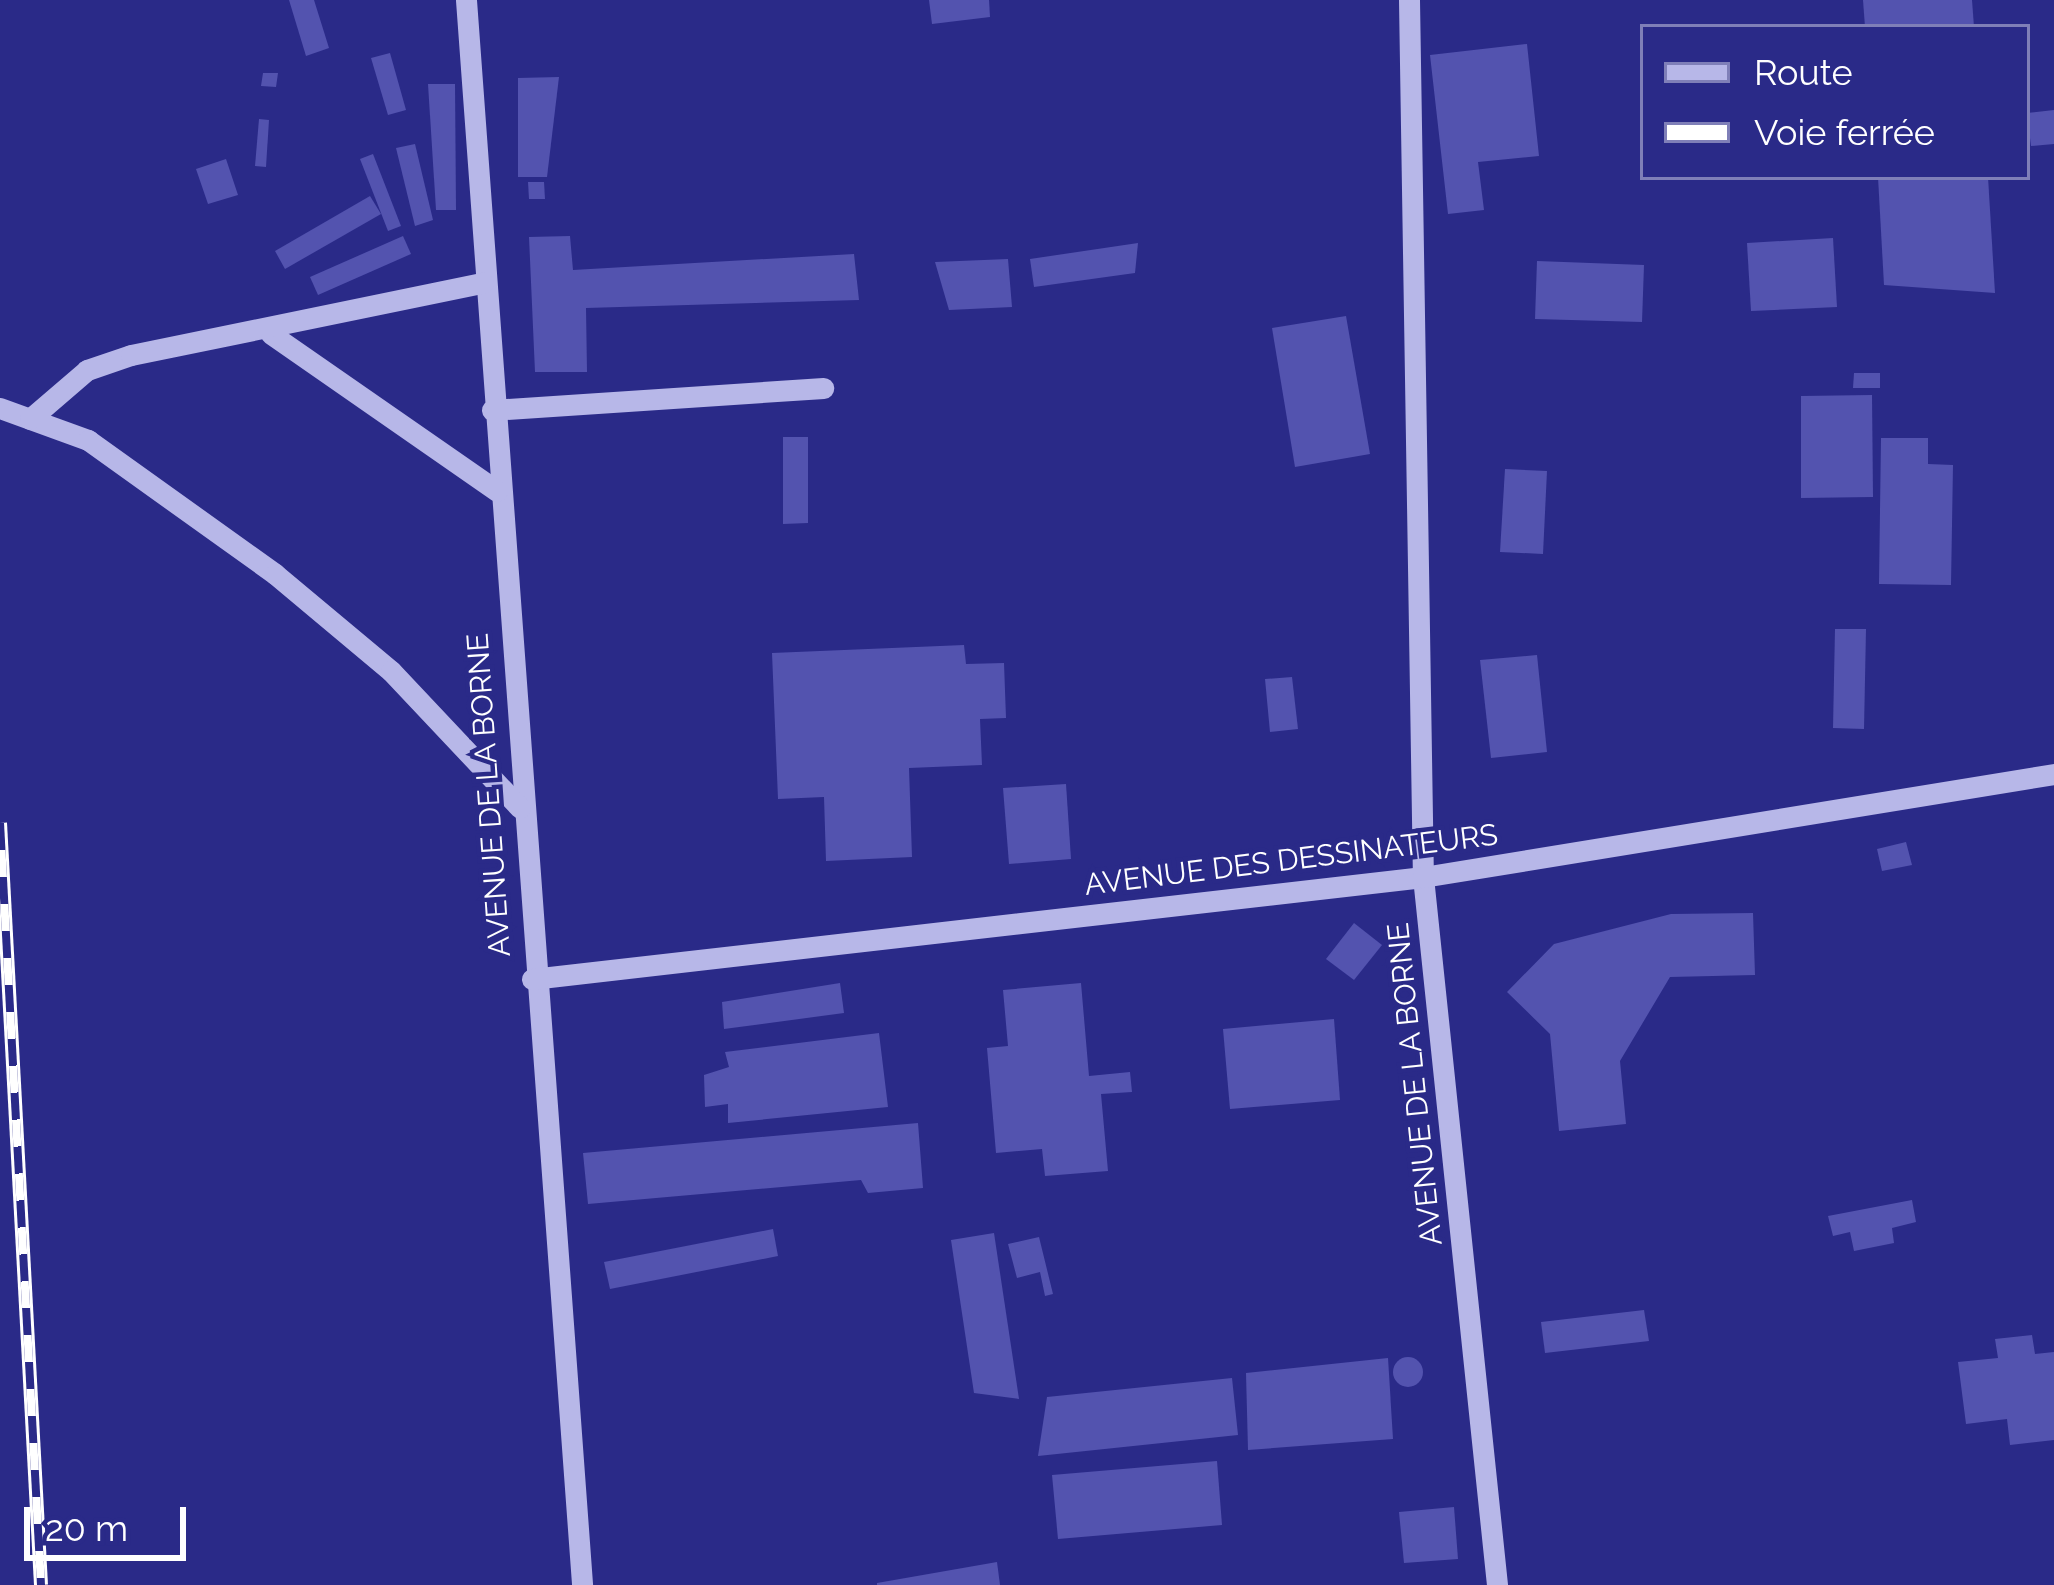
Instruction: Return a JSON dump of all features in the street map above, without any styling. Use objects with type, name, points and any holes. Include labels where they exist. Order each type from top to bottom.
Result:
[{"type":"street","name":"AVENUE DE LA BORNE","points":[[466,0],[532,979],[582,1585]]},
{"type":"street","name":"AVENUE DE LA BORNE","points":[[1409,0],[1423,877],[1497,1585]]},
{"type":"street","points":[[30,419],[109,362],[271,334],[483,283]]},
{"type":"street","points":[[271,334],[497,491]]},
{"type":"street","points":[[492,410],[823,388]]},
{"type":"street","points":[[0,408],[88,440],[275,574],[391,670],[520,808]]},
{"type":"street","name":"AVENUE DES DESSINATEURS","points":[[532,979],[1423,877],[2054,774]]},
{"type":"building","points":[[289,0],[314,0],[329,48],[306,56]]},
{"type":"building","points":[[929,0],[989,0],[990,17],[932,24]]},
{"type":"building","points":[[1863,0],[1972,0],[1974,24],[1865,24]]},
{"type":"building","points":[[1527,44],[1539,156],[1478,162],[1484,210],[1448,214],[1430,55]]},
{"type":"building","points":[[390,53],[406,110],[388,115],[371,58]]},
{"type":"building","points":[[263,73],[278,73],[276,87],[261,86]]},
{"type":"building","points":[[559,77],[547,177],[518,177],[518,78]]},
{"type":"building","points":[[428,84],[455,84],[456,210],[436,210]]},
{"type":"building","points":[[2054,110],[2054,144],[2031,146],[2030,113]]},
{"type":"building","points":[[259,119],[269,120],[266,167],[255,166]]},
{"type":"building","points":[[415,144],[433,220],[415,226],[396,148]]},
{"type":"building","points":[[373,154],[401,226],[388,231],[360,159]]},
{"type":"building","points":[[226,159],[238,195],[208,204],[196,169]]},
{"type":"building","points":[[1878,180],[1988,180],[1995,293],[1884,285]]},
{"type":"building","points":[[528,182],[544,182],[545,199],[529,199]]},
{"type":"building","points":[[370,196],[381,214],[285,269],[275,251]]},
{"type":"building","points":[[403,236],[411,254],[318,295],[310,277]]},
{"type":"building","points":[[570,236],[573,270],[854,254],[859,300],[586,308],[587,372],[535,372],[529,237]]},
{"type":"building","points":[[1833,238],[1837,307],[1751,311],[1747,243]]},
{"type":"building","points":[[1138,243],[1135,273],[1034,287],[1030,259]]},
{"type":"building","points":[[1008,259],[1012,307],[949,310],[935,262]]},
{"type":"building","points":[[1537,261],[1644,265],[1642,322],[1535,319]]},
{"type":"building","points":[[1346,316],[1370,454],[1295,467],[1272,328]]},
{"type":"building","points":[[1854,373],[1880,373],[1880,388],[1853,388]]},
{"type":"building","points":[[1872,395],[1873,497],[1801,498],[1801,396]]},
{"type":"building","points":[[783,437],[808,437],[808,523],[783,524]]},
{"type":"building","points":[[1881,438],[1928,438],[1928,464],[1953,465],[1951,585],[1879,584]]},
{"type":"building","points":[[1505,469],[1547,471],[1543,554],[1500,552]]},
{"type":"building","points":[[1835,629],[1866,629],[1864,729],[1833,728]]},
{"type":"building","points":[[964,645],[966,664],[1004,663],[1006,718],[980,719],[982,765],[909,768],[912,857],[826,861],[824,797],[778,799],[772,653]]},
{"type":"building","points":[[1537,655],[1547,752],[1491,758],[1480,660]]},
{"type":"building","points":[[1292,677],[1298,729],[1270,732],[1265,679]]},
{"type":"building","points":[[1066,784],[1071,859],[1009,864],[1003,788]]},
{"type":"building","points":[[1906,842],[1912,865],[1882,871],[1877,849]]},
{"type":"building","points":[[1753,913],[1755,975],[1670,977],[1620,1061],[1626,1124],[1559,1131],[1550,1034],[1507,992],[1554,944],[1671,914]]},
{"type":"building","points":[[1354,923],[1382,945],[1354,980],[1326,959]]},
{"type":"building","points":[[840,983],[844,1013],[724,1029],[722,1002]]},
{"type":"building","points":[[1081,983],[1089,1076],[1130,1072],[1132,1092],[1101,1094],[1108,1171],[1045,1176],[1042,1149],[996,1153],[987,1048],[1008,1046],[1003,990]]},
{"type":"building","points":[[1334,1019],[1340,1100],[1230,1109],[1223,1029]]},
{"type":"building","points":[[879,1033],[888,1107],[728,1123],[728,1104],[705,1107],[704,1075],[729,1067],[725,1052]]},
{"type":"building","points":[[918,1123],[923,1188],[868,1193],[861,1180],[588,1204],[583,1153]]},
{"type":"building","points":[[1912,1200],[1916,1222],[1892,1228],[1894,1243],[1854,1251],[1850,1232],[1833,1236],[1828,1216]]},
{"type":"building","points":[[773,1229],[778,1256],[610,1289],[604,1262]]},
{"type":"building","points":[[994,1233],[1019,1399],[974,1393],[951,1240]]},
{"type":"building","points":[[1039,1237],[1053,1294],[1045,1296],[1040,1272],[1017,1278],[1008,1244]]},
{"type":"building","points":[[1644,1310],[1649,1341],[1545,1353],[1541,1322]]},
{"type":"building","points":[[2032,1335],[2035,1354],[2054,1352],[2054,1440],[2010,1445],[2007,1419],[1966,1424],[1958,1362],[1998,1358],[1995,1339]]},
{"type":"building","points":[[1408,1357],[1419,1361],[1423,1372],[1419,1383],[1408,1387],[1397,1383],[1393,1372],[1397,1361]]},
{"type":"building","points":[[1388,1358],[1393,1439],[1248,1450],[1246,1373]]},
{"type":"building","points":[[1232,1378],[1238,1435],[1038,1456],[1047,1397]]},
{"type":"building","points":[[1217,1461],[1222,1525],[1058,1539],[1052,1475]]},
{"type":"building","points":[[1454,1507],[1458,1559],[1404,1563],[1399,1512]]},
{"type":"building","points":[[997,1562],[1000,1585],[877,1585],[877,1583]]},
{"type":"railway","points":[[0,823],[41,1585]]}]
